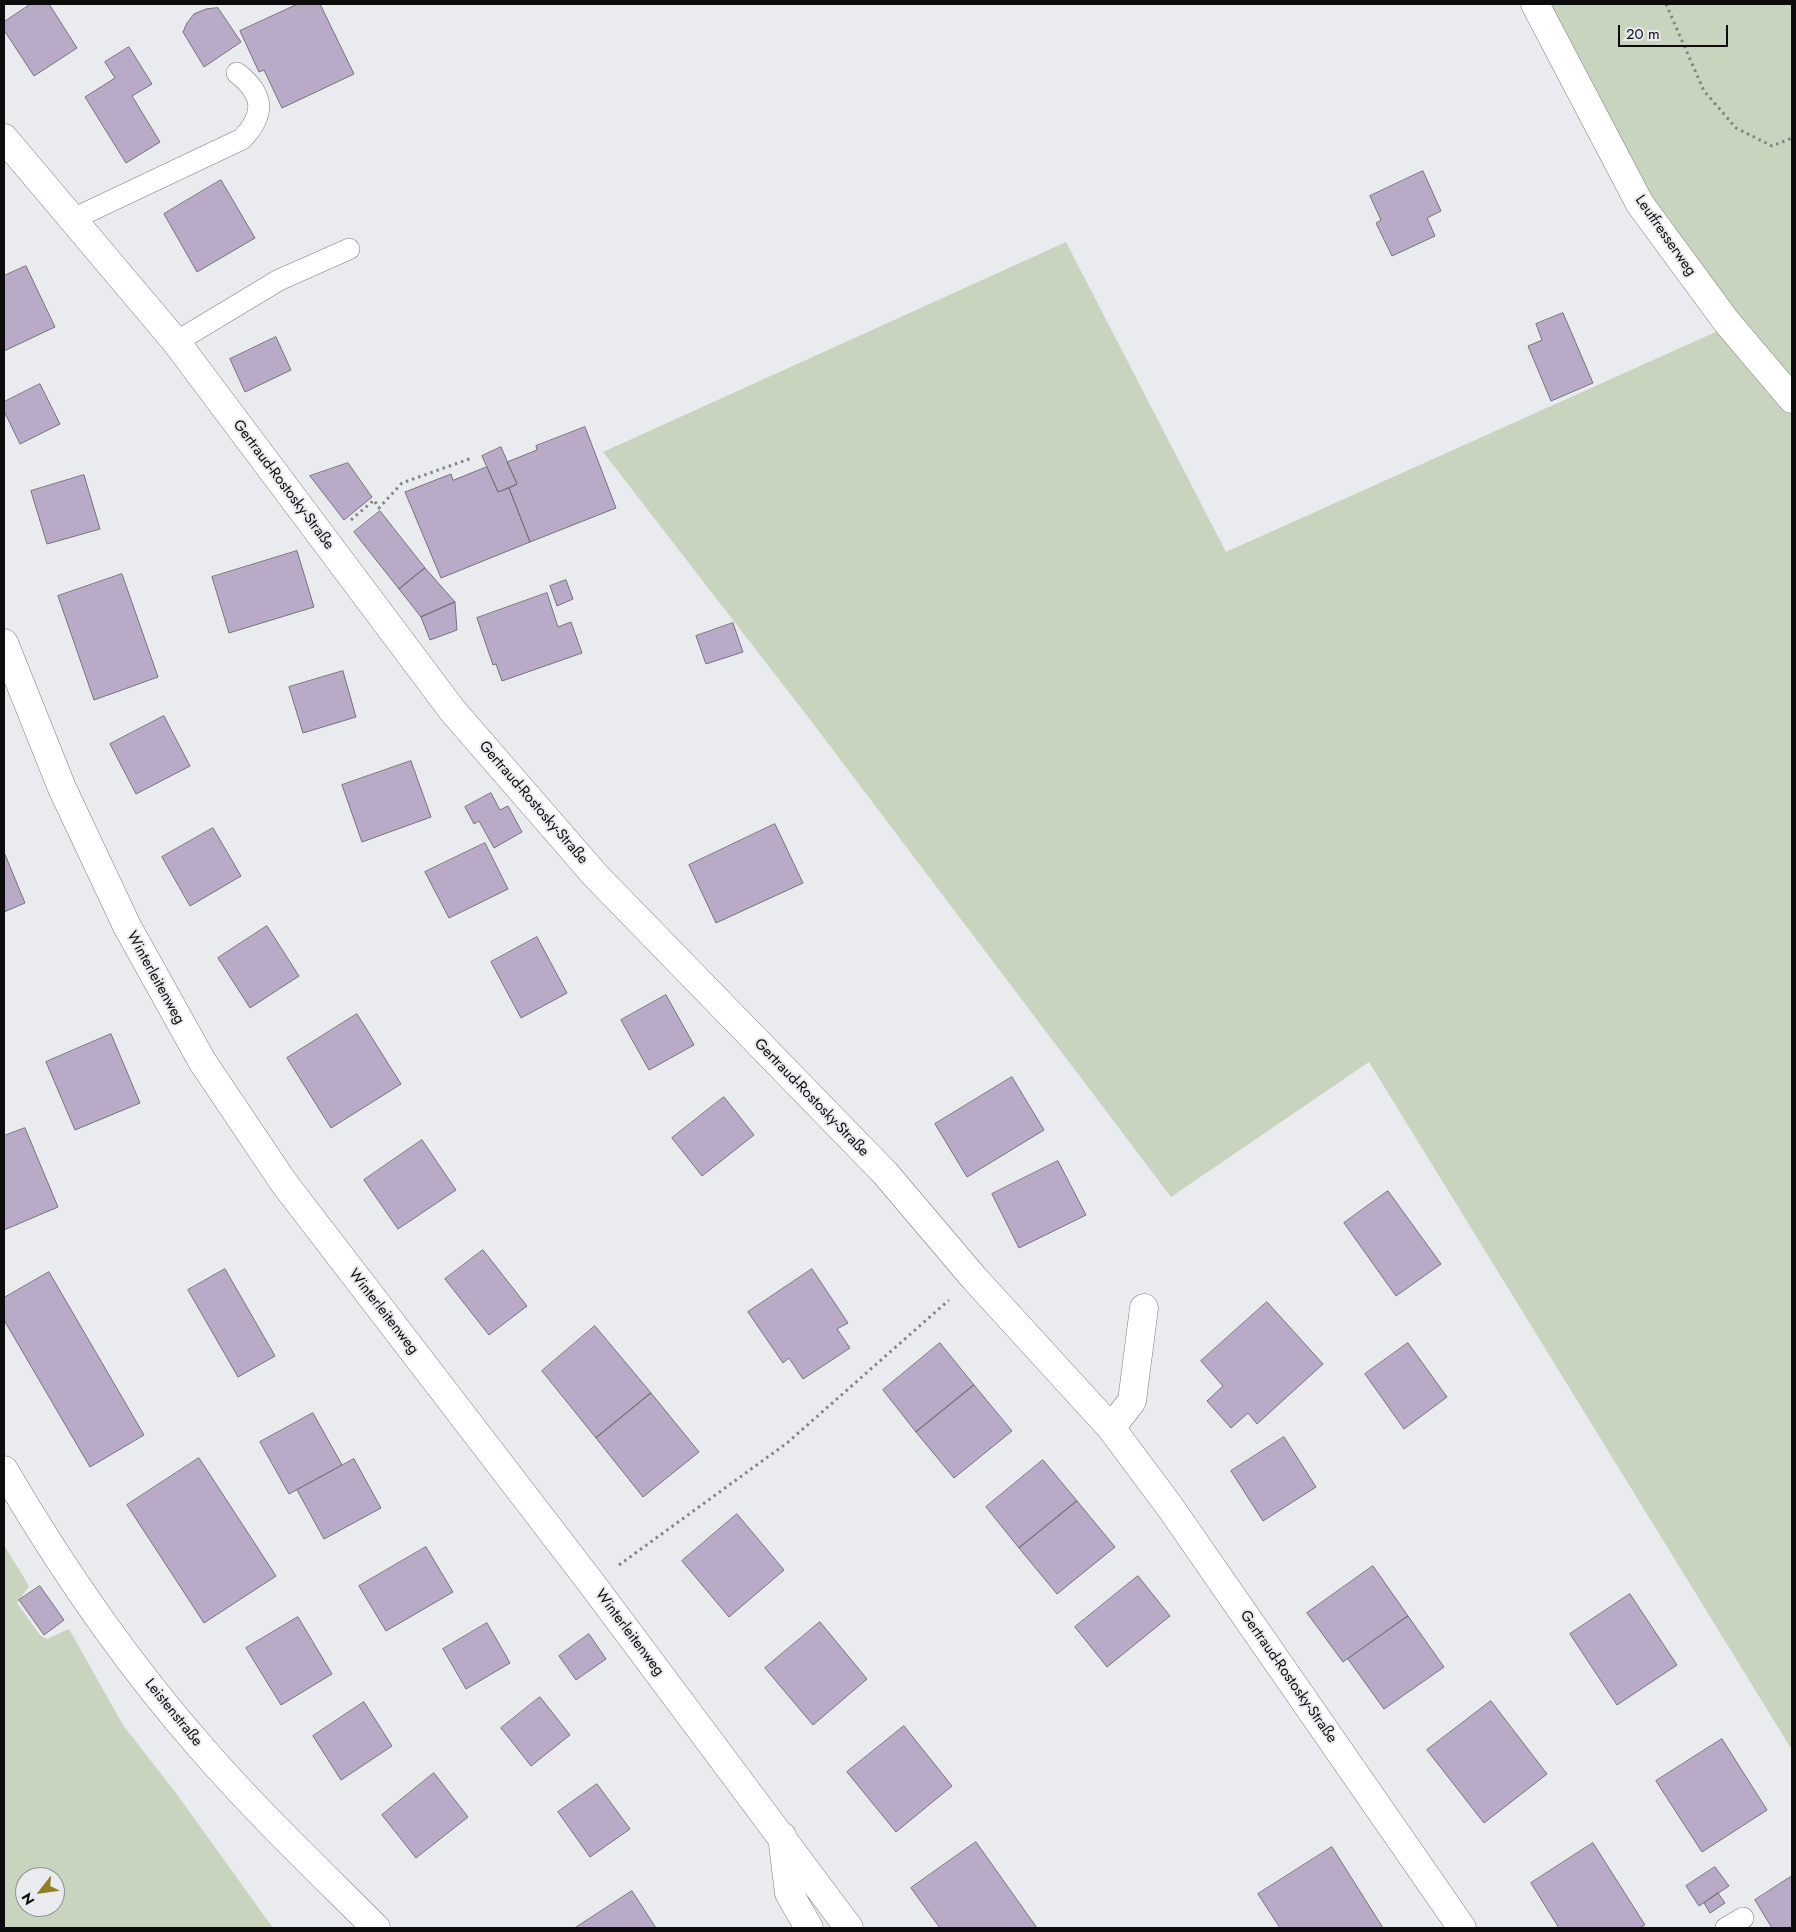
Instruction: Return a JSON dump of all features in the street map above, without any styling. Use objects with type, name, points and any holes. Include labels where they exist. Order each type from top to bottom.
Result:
[{"type":"street","name":"Leutfresserweg","points":[[1535,4],[1640,204],[1726,321],[1792,399]]},
{"type":"street","name":"Gertraud-Rostosky-Straße","points":[[4,138],[176,342],[452,710],[596,876],[885,1174],[974,1278],[1111,1428],[1170,1507],[1462,1928]]},
{"type":"street","name":"Winterleitenweg","points":[[4,643],[62,788],[127,926],[202,1061],[284,1183],[592,1584],[782,1835],[849,1928]]},
{"type":"street","points":[[1111,1428],[1132,1401],[1144,1308]]},
{"type":"street","name":"Leistenstraße","points":[[4,1470],[35,1524],[106,1629],[204,1751],[376,1928]]},
{"type":"street","points":[[782,1835],[789,1894],[809,1928]]},
{"type":"lane","points":[[73,219],[242,139],[254,126],[260,105],[252,84],[237,73]]},
{"type":"lane","points":[[176,342],[278,280],[349,249]]},
{"type":"path","points":[[1666,4],[1704,91],[1736,128],[1772,146],[1792,138]]},
{"type":"path","points":[[326,542],[374,500],[380,508],[402,483],[472,458]]},
{"type":"path","points":[[592,1584],[787,1443],[974,1278]]},
{"type":"green space","points":[[1530,4],[1792,4],[1792,1750],[1369,1062],[1171,1197],[808,717],[603,452],[1066,242],[1226,552],[1729,326]]},
{"type":"green space","points":[[4,1545],[29,1586],[17,1603],[40,1635],[47,1639],[69,1629],[123,1725],[176,1793],[273,1928],[4,1928]]},
{"type":"building","points":[[31,4],[49,4],[77,48],[34,76],[4,30],[4,22]]},
{"type":"building","points":[[298,4],[320,4],[354,74],[282,108],[264,70],[259,72],[240,31]]},
{"type":"building","points":[[218,8],[241,42],[204,67],[183,32],[194,14],[206,9]]},
{"type":"building","points":[[129,47],[152,84],[132,96],[160,142],[126,163],[85,97],[115,78],[105,62]]},
{"type":"building","points":[[1423,171],[1441,211],[1427,218],[1435,236],[1392,256],[1376,223],[1381,220],[1370,196]]},
{"type":"building","points":[[221,180],[255,238],[197,272],[164,214]]},
{"type":"building","points":[[26,266],[55,327],[4,351],[4,276]]},
{"type":"building","points":[[1563,313],[1593,383],[1551,401],[1528,346],[1542,340],[1536,324]]},
{"type":"building","points":[[276,337],[291,370],[245,392],[230,359]]},
{"type":"building","points":[[40,384],[60,424],[20,444],[4,411],[4,402]]},
{"type":"building","points":[[585,427],[616,508],[530,542],[509,488],[517,484],[507,462],[537,450],[536,446]]},
{"type":"building","points":[[501,447],[517,484],[498,492],[482,456]]},
{"type":"building","points":[[348,463],[372,497],[344,520],[310,476]]},
{"type":"building","points":[[487,467],[498,492],[509,488],[530,542],[441,578],[405,492],[451,474],[453,480]]},
{"type":"building","points":[[84,475],[100,529],[47,544],[31,491]]},
{"type":"building","points":[[380,511],[425,568],[399,589],[354,532]]},
{"type":"building","points":[[297,551],[314,607],[229,633],[212,577]]},
{"type":"building","points":[[425,568],[455,602],[421,617],[399,589]]},
{"type":"building","points":[[122,574],[158,677],[94,700],[58,596]]},
{"type":"building","points":[[566,580],[573,599],[557,606],[550,586]]},
{"type":"building","points":[[547,593],[558,627],[571,622],[582,653],[502,681],[496,664],[493,665],[477,618]]},
{"type":"building","points":[[455,602],[457,630],[430,640],[421,617]]},
{"type":"building","points":[[733,623],[743,652],[706,664],[696,636]]},
{"type":"building","points":[[343,671],[356,717],[303,733],[289,687]]},
{"type":"building","points":[[164,716],[190,766],[136,794],[110,744]]},
{"type":"building","points":[[411,761],[431,817],[362,842],[342,785]]},
{"type":"building","points":[[491,793],[500,810],[508,806],[522,832],[494,848],[479,821],[474,824],[465,807]]},
{"type":"building","points":[[775,824],[803,883],[716,923],[689,865]]},
{"type":"building","points":[[213,828],[241,876],[190,906],[162,857]]},
{"type":"building","points":[[485,843],[508,889],[449,918],[425,872]]},
{"type":"building","points":[[4,852],[25,903],[4,912]]},
{"type":"building","points":[[267,926],[299,976],[250,1008],[218,958]]},
{"type":"building","points":[[537,937],[567,993],[521,1018],[491,962]]},
{"type":"building","points":[[666,995],[694,1045],[649,1070],[621,1020]]},
{"type":"building","points":[[357,1014],[401,1084],[331,1128],[287,1058]]},
{"type":"building","points":[[111,1034],[140,1103],[75,1130],[46,1062]]},
{"type":"building","points":[[1012,1077],[1044,1130],[967,1177],[935,1124]]},
{"type":"building","points":[[724,1097],[754,1135],[702,1176],[672,1138]]},
{"type":"building","points":[[25,1128],[58,1207],[4,1230],[4,1136]]},
{"type":"building","points":[[422,1140],[456,1190],[398,1229],[364,1180]]},
{"type":"building","points":[[1058,1161],[1086,1215],[1019,1248],[992,1194]]},
{"type":"building","points":[[1388,1191],[1441,1264],[1396,1296],[1344,1223]]},
{"type":"building","points":[[483,1250],[527,1306],[489,1335],[445,1279]]},
{"type":"building","points":[[225,1269],[275,1356],[238,1377],[188,1290]]},
{"type":"building","points":[[812,1269],[848,1323],[837,1329],[850,1348],[803,1379],[789,1358],[783,1363],[748,1312]]},
{"type":"building","points":[[49,1272],[144,1435],[90,1467],[4,1320],[4,1298]]},
{"type":"building","points":[[1267,1302],[1323,1364],[1257,1424],[1248,1413],[1231,1428],[1207,1401],[1223,1386],[1201,1361]]},
{"type":"building","points":[[595,1326],[651,1393],[596,1438],[542,1371]]},
{"type":"building","points":[[940,1343],[974,1385],[916,1432],[883,1390]]},
{"type":"building","points":[[1408,1343],[1447,1397],[1404,1429],[1365,1374]]},
{"type":"building","points":[[974,1385],[1012,1431],[954,1478],[916,1432]]},
{"type":"building","points":[[651,1393],[699,1452],[643,1497],[596,1438]]},
{"type":"building","points":[[313,1413],[342,1465],[289,1494],[260,1442]]},
{"type":"building","points":[[1284,1437],[1316,1487],[1263,1521],[1231,1471]]},
{"type":"building","points":[[199,1458],[276,1576],[204,1623],[127,1505]]},
{"type":"building","points":[[354,1459],[381,1508],[324,1539],[297,1490]]},
{"type":"building","points":[[1043,1460],[1077,1501],[1019,1548],[986,1507]]},
{"type":"building","points":[[1077,1501],[1115,1547],[1057,1594],[1019,1548]]},
{"type":"building","points":[[737,1514],[784,1570],[729,1617],[682,1561]]},
{"type":"building","points":[[426,1547],[453,1592],[386,1631],[359,1586]]},
{"type":"building","points":[[1373,1566],[1408,1616],[1343,1662],[1307,1613]]},
{"type":"building","points":[[1138,1576],[1170,1616],[1107,1667],[1075,1627]]},
{"type":"building","points":[[40,1586],[64,1620],[44,1635],[19,1600]]},
{"type":"building","points":[[1630,1594],[1677,1665],[1617,1705],[1570,1634]]},
{"type":"building","points":[[1408,1616],[1444,1667],[1384,1709],[1348,1659]]},
{"type":"building","points":[[298,1617],[332,1674],[281,1705],[246,1648]]},
{"type":"building","points":[[820,1622],[867,1679],[813,1725],[765,1668]]},
{"type":"building","points":[[487,1623],[510,1663],[466,1689],[443,1649]]},
{"type":"building","points":[[589,1634],[606,1659],[576,1680],[559,1656]]},
{"type":"building","points":[[540,1697],[570,1735],[531,1766],[501,1728]]},
{"type":"building","points":[[1491,1701],[1547,1774],[1484,1823],[1427,1750]]},
{"type":"building","points":[[364,1702],[392,1746],[341,1780],[313,1736]]},
{"type":"building","points":[[904,1726],[952,1786],[896,1832],[847,1772]]},
{"type":"building","points":[[1722,1739],[1767,1810],[1702,1852],[1656,1781]]},
{"type":"building","points":[[434,1773],[468,1817],[416,1858],[382,1815]]},
{"type":"building","points":[[597,1784],[630,1829],[590,1857],[558,1812]]},
{"type":"building","points":[[976,1842],[1037,1928],[940,1928],[911,1888]]},
{"type":"building","points":[[1593,1843],[1645,1925],[1639,1928],[1559,1928],[1531,1883]]},
{"type":"building","points":[[1332,1847],[1383,1928],[1280,1928],[1258,1894]]},
{"type":"building","points":[[1715,1867],[1729,1886],[1699,1906],[1686,1886]]},
{"type":"building","points":[[1792,1876],[1792,1928],[1772,1928],[1755,1900]]},
{"type":"building","points":[[632,1891],[656,1928],[575,1928]]},
{"type":"building","points":[[1718,1893],[1725,1903],[1710,1913],[1704,1903]]}]
